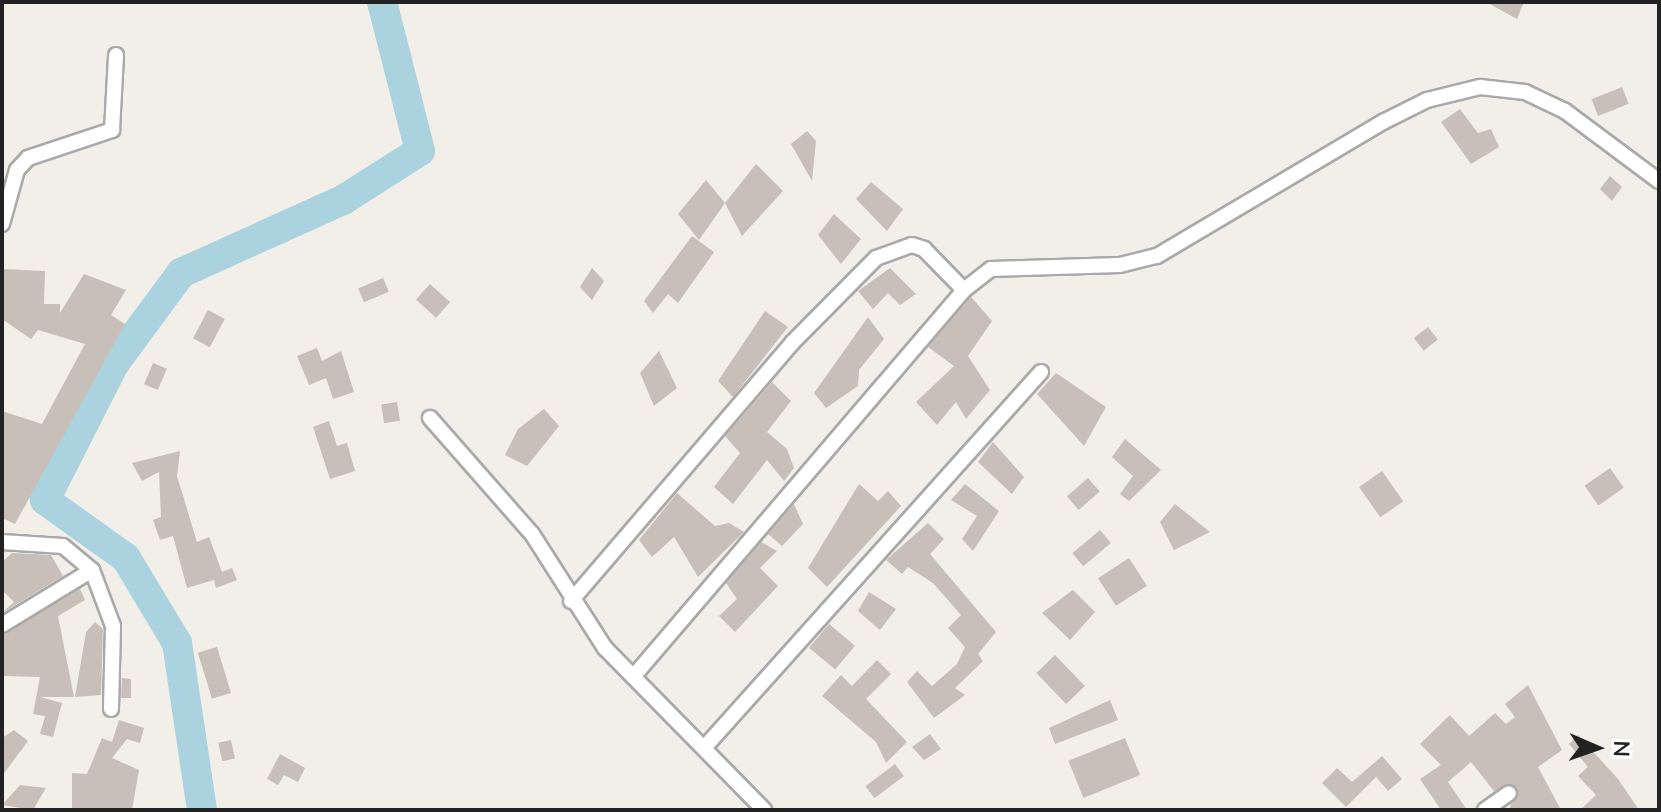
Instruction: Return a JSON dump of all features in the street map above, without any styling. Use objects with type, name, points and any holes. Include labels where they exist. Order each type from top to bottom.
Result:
[{"type":"street","points":[[2,224],[17,170],[28,158],[112,130],[116,55]]},
{"type":"street","points":[[633,677],[964,290],[1001,264],[1105,266],[1157,256],[1383,122],[1427,100],[1480,87],[1525,92],[1565,111],[1659,181]]},
{"type":"street","points":[[571,601],[792,343],[876,258],[912,245],[924,249],[964,290]]},
{"type":"street","points":[[704,748],[1041,372]]},
{"type":"street","points":[[430,418],[532,534],[571,601],[633,677],[764,810]]},
{"type":"street","points":[[2,542],[63,546],[92,570],[113,626],[111,709]]},
{"type":"street","points":[[2,625],[92,570]]},
{"type":"street","points":[[1485,810],[1509,793]]},
{"type":"building","points":[[1486,2],[1524,2],[1517,19]]},
{"type":"building","points":[[1622,87],[1629,104],[1598,116],[1591,99]]},
{"type":"building","points":[[1460,109],[1478,133],[1491,129],[1499,147],[1471,164],[1441,122]]},
{"type":"building","points":[[807,131],[816,141],[812,181],[791,144]]},
{"type":"building","points":[[756,164],[783,191],[742,236],[725,203]]},
{"type":"building","points":[[1610,176],[1622,187],[1612,201],[1600,189]]},
{"type":"building","points":[[706,180],[725,203],[699,240],[678,214]]},
{"type":"building","points":[[871,182],[903,209],[887,231],[856,199]]},
{"type":"building","points":[[834,214],[861,239],[841,264],[818,235]]},
{"type":"building","points":[[692,236],[714,252],[678,303],[668,294],[653,313],[644,301]]},
{"type":"building","points":[[592,268],[604,281],[592,300],[580,287]]},
{"type":"building","points":[[890,268],[916,294],[900,305],[888,293],[873,309],[858,291]]},
{"type":"building","points":[[2,269],[45,271],[44,304],[60,304],[60,313],[84,274],[126,290],[111,315],[125,324],[15,524],[2,518],[2,411],[42,424],[85,344],[38,330],[31,339],[2,319]]},
{"type":"building","points":[[383,278],[389,292],[364,302],[358,289]]},
{"type":"building","points":[[430,284],[450,302],[436,318],[416,300]]},
{"type":"building","points":[[971,297],[992,321],[968,356],[990,390],[966,419],[956,402],[937,425],[916,402],[954,366],[928,347]]},
{"type":"building","points":[[208,310],[225,319],[210,347],[193,338]]},
{"type":"building","points":[[765,311],[788,327],[733,397],[718,381]]},
{"type":"building","points":[[868,317],[884,339],[859,370],[858,386],[826,408],[814,393]]},
{"type":"building","points":[[1428,327],[1438,340],[1424,351],[1414,338]]},
{"type":"building","points":[[317,348],[322,361],[341,351],[354,392],[333,399],[326,378],[309,385],[297,356]]},
{"type":"building","points":[[659,351],[677,388],[654,406],[640,373]]},
{"type":"building","points":[[153,363],[167,369],[158,390],[144,384]]},
{"type":"building","points":[[1056,373],[1106,407],[1084,446],[1037,394]]},
{"type":"building","points":[[772,382],[791,401],[767,432],[787,449],[794,468],[784,481],[767,460],[733,504],[714,487],[740,453],[725,436]]},
{"type":"building","points":[[397,402],[400,421],[384,423],[381,405]]},
{"type":"building","points":[[544,409],[559,426],[527,466],[505,455],[518,429]]},
{"type":"building","points":[[329,421],[337,446],[347,443],[355,471],[330,479],[313,427]]},
{"type":"building","points":[[1125,439],[1161,470],[1129,501],[1120,494],[1133,476],[1112,457]]},
{"type":"building","points":[[993,442],[1024,477],[1012,494],[978,462]]},
{"type":"building","points":[[180,451],[177,476],[197,542],[209,537],[222,572],[232,568],[237,580],[216,588],[214,580],[187,588],[173,536],[160,540],[153,520],[161,517],[159,472],[142,481],[132,463]]},
{"type":"building","points":[[1610,468],[1624,488],[1598,505],[1585,486]]},
{"type":"building","points":[[1382,471],[1403,501],[1380,517],[1359,487]]},
{"type":"building","points":[[1088,478],[1100,492],[1079,510],[1067,496]]},
{"type":"building","points":[[859,484],[878,501],[888,491],[901,506],[827,587],[808,568]]},
{"type":"building","points":[[965,484],[999,511],[973,551],[962,539],[977,516],[951,500]]},
{"type":"building","points":[[677,493],[715,526],[729,523],[744,532],[698,577],[674,537],[652,557],[639,540]]},
{"type":"building","points":[[794,504],[803,524],[782,546],[768,534]]},
{"type":"building","points":[[1175,504],[1210,532],[1174,550],[1160,522]]},
{"type":"building","points":[[928,523],[944,539],[930,554],[996,632],[978,654],[983,661],[955,688],[965,695],[934,718],[907,682],[917,671],[932,686],[957,664],[965,647],[948,628],[961,615],[933,583],[908,567],[902,574],[886,560]]},
{"type":"building","points":[[1100,530],[1111,543],[1083,566],[1072,553]]},
{"type":"building","points":[[761,542],[777,551],[760,568],[778,586],[735,632],[719,616],[737,599],[726,583]]},
{"type":"building","points":[[12,553],[51,555],[63,576],[2,613],[14,602],[2,590],[2,562]]},
{"type":"building","points":[[1129,558],[1147,586],[1116,606],[1098,578]]},
{"type":"building","points":[[80,589],[85,600],[58,616],[74,697],[40,697],[62,703],[53,737],[40,734],[45,716],[33,714],[40,677],[4,676],[2,635]]},
{"type":"building","points":[[1073,590],[1095,612],[1070,640],[1042,613]]},
{"type":"building","points":[[869,592],[896,609],[880,630],[858,611]]},
{"type":"building","points":[[95,622],[103,629],[101,695],[75,697],[86,632]]},
{"type":"building","points":[[829,624],[855,646],[835,670],[809,648]]},
{"type":"building","points":[[217,647],[231,693],[212,699],[198,653]]},
{"type":"building","points":[[1055,655],[1085,686],[1066,704],[1036,673]]},
{"type":"building","points":[[877,660],[891,674],[866,699],[907,742],[886,763],[876,742],[822,696],[841,675],[852,686]]},
{"type":"building","points":[[122,678],[131,679],[131,698],[121,698]]},
{"type":"building","points":[[1528,685],[1562,750],[1538,767],[1561,810],[1509,810],[1517,787],[1494,791],[1471,762],[1448,782],[1467,810],[1441,810],[1420,779],[1441,765],[1420,744],[1450,715],[1469,736],[1495,713],[1506,724],[1515,717],[1505,704]]},
{"type":"building","points":[[1110,700],[1118,720],[1055,744],[1049,728]]},
{"type":"building","points":[[119,720],[144,728],[140,743],[127,739],[112,758],[139,770],[132,810],[72,810],[72,773],[87,774],[102,738],[112,742]]},
{"type":"building","points":[[14,730],[28,741],[2,776],[2,738]]},
{"type":"building","points":[[930,734],[941,749],[924,760],[912,747]]},
{"type":"building","points":[[1578,735],[1618,779],[1639,810],[1580,810],[1596,795],[1578,776],[1588,767],[1569,744]]},
{"type":"building","points":[[1125,738],[1140,775],[1083,798],[1068,761]]},
{"type":"building","points":[[231,740],[235,759],[222,761],[218,743]]},
{"type":"building","points":[[280,754],[305,768],[298,782],[284,775],[278,785],[267,779]]},
{"type":"building","points":[[1382,756],[1402,779],[1388,791],[1376,777],[1346,807],[1322,783],[1337,768],[1352,782]]},
{"type":"building","points":[[895,764],[904,776],[874,798],[865,786]]},
{"type":"building","points":[[20,785],[46,788],[33,810],[2,805]]},
{"type":"waterway","points":[[202,810],[177,643],[126,558],[45,500],[114,364],[181,273],[343,200],[420,151],[382,2]]}]
